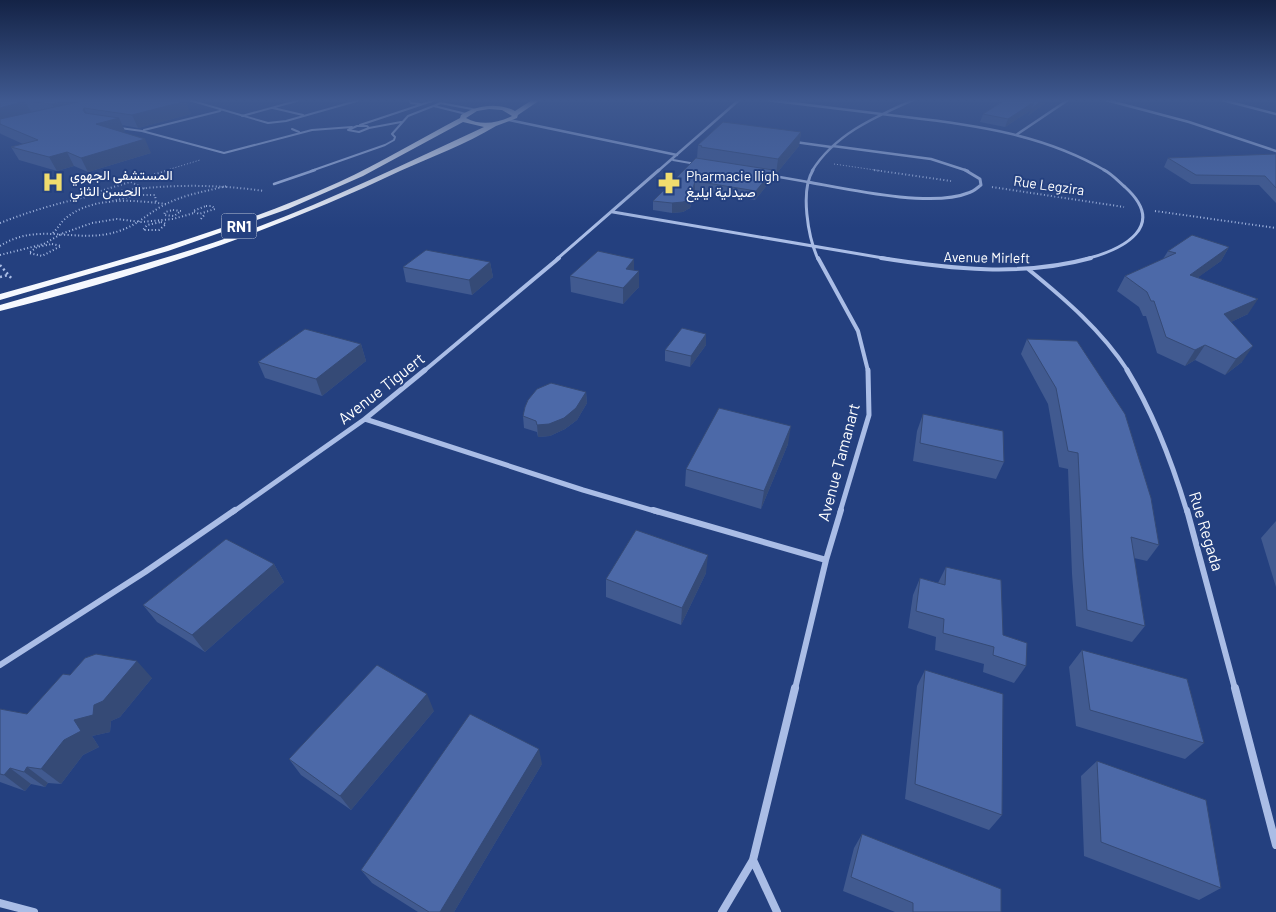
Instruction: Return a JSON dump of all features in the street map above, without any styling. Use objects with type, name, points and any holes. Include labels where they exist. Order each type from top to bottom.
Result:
[{"type":"highway","name":"RN1","points":[[0,297],[196,241],[264,216],[379,166],[419,143]]},
{"type":"highway","name":"RN1","points":[[0,308],[154,264],[257,230],[324,203],[455,143]]},
{"type":"street","points":[[617,143],[677,155]]},
{"type":"street","name":"Avenue Tiguert","points":[[0,667],[262,492],[365,419],[454,348],[691,143]]},
{"type":"street","points":[[766,175],[919,198],[939,199],[970,194],[981,185],[980,179],[970,171],[946,162],[798,143]]},
{"type":"street","name":"Avenue Tamanart","points":[[722,912],[753,860],[826,560],[869,415],[871,394],[869,366],[862,343],[853,321],[823,269],[813,246],[809,228],[808,182],[818,162],[837,143]]},
{"type":"street","points":[[1040,143],[1070,152],[1120,179],[1144,209]]},
{"type":"street","points":[[1251,143],[1276,151]]},
{"type":"street","points":[[673,160],[701,164]]},
{"type":"street","name":"Avenue Mirleft","points":[[613,212],[924,265],[982,269],[1028,269],[1059,264],[1116,249],[1132,240],[1139,231],[1144,222],[1144,209]]},
{"type":"street","name":"Rue Regada","points":[[1028,269],[1088,321],[1113,349],[1131,376],[1167,449],[1216,607],[1276,845]]},
{"type":"street","points":[[365,419],[583,490],[826,560]]},
{"type":"street","points":[[753,860],[777,912]]},
{"type":"street","points":[[0,903],[34,912]]},
{"type":"lane","points":[[185,143],[224,153],[262,143]]},
{"type":"lane","points":[[274,184],[372,151],[389,143]]},
{"type":"path","points":[[0,223],[224,153]]},
{"type":"path","points":[[818,162],[952,181]]},
{"type":"path","points":[[130,181],[146,189]]},
{"type":"path","points":[[76,198],[192,185],[230,186],[264,190],[272,194]]},
{"type":"path","name":"Rue Legzira","points":[[981,185],[1276,228]]},
{"type":"path","points":[[0,246],[17,237],[53,234],[98,235],[113,232],[140,222],[167,204],[184,197],[230,186]]},
{"type":"path","points":[[146,194],[153,188]]},
{"type":"path","points":[[53,234],[64,219],[91,206],[146,194],[155,195],[156,202]]},
{"type":"path","points":[[102,204],[156,202],[167,204]]},
{"type":"path","points":[[0,255],[37,247],[52,244],[61,246],[50,254],[30,255],[30,253],[37,247],[61,234],[106,220],[126,219],[140,222],[167,219],[194,213],[205,213],[215,207],[200,207],[193,211],[194,213]]},
{"type":"path","points":[[161,222],[166,224],[159,230],[143,230],[147,225],[161,222],[181,212],[173,210],[164,214],[170,216]]},
{"type":"path","points":[[200,219],[205,213]]},
{"type":"path","points":[[0,265],[13,280],[6,282]]},
{"type":"path","points":[[0,277],[8,275]]},
{"type":"building","points":[[28,143],[133,143],[81,158],[67,152],[49,157],[11,147]]},
{"type":"building","points":[[701,143],[792,143],[778,159],[698,145]]},
{"type":"building","points":[[1276,154],[1276,188],[1265,176],[1196,175],[1168,158]]},
{"type":"building","points":[[696,158],[773,170],[756,191],[695,181],[690,199],[672,203],[653,201]]},
{"type":"building","points":[[1192,235],[1229,247],[1190,275],[1258,299],[1224,314],[1253,346],[1236,359],[1205,345],[1195,350],[1166,337],[1154,301],[1151,301],[1147,292],[1125,276],[1176,253],[1168,251]]},
{"type":"building","points":[[426,250],[490,262],[469,280],[403,267]]},
{"type":"building","points":[[598,251],[634,259],[626,269],[639,271],[623,288],[570,276]]},
{"type":"building","points":[[682,328],[706,334],[691,356],[665,350]]},
{"type":"building","points":[[305,329],[361,344],[316,379],[258,362]]},
{"type":"building","points":[[1027,339],[1077,341],[1125,414],[1151,498],[1159,545],[1131,537],[1145,626],[1087,610],[1078,453],[1068,451],[1056,388]]},
{"type":"building","points":[[551,383],[586,392],[576,408],[564,418],[549,424],[537,425],[536,421],[523,416],[525,407],[537,389]]},
{"type":"building","points":[[719,408],[791,426],[764,491],[686,469]]},
{"type":"building","points":[[923,414],[1003,431],[1004,462],[920,443]]},
{"type":"building","points":[[636,530],[708,555],[682,608],[606,579]]},
{"type":"building","points":[[226,539],[274,564],[192,635],[143,605]]},
{"type":"building","points":[[946,567],[1001,580],[1003,635],[1027,643],[1026,666],[993,655],[994,647],[943,633],[944,619],[916,611],[920,578],[945,585]]},
{"type":"building","points":[[1082,650],[1187,679],[1204,743],[1090,710]]},
{"type":"building","points":[[96,654],[137,661],[103,701],[94,705],[93,715],[74,720],[81,731],[64,740],[41,769],[27,767],[24,772],[10,768],[4,775],[0,774],[0,709],[27,714],[63,674],[70,675],[85,658]]},
{"type":"building","points":[[377,665],[427,694],[340,796],[289,759]]},
{"type":"building","points":[[925,670],[1003,694],[1002,815],[915,784]]},
{"type":"building","points":[[470,714],[539,749],[440,912],[429,912],[361,870]]},
{"type":"building","points":[[1097,761],[1206,800],[1221,888],[1101,842]]},
{"type":"building","points":[[862,834],[1001,889],[1001,912],[913,912],[913,903],[851,877]]},
{"type":"place","name":"المستشفى الجهوي الحسن الثاني","points":[[53,182]]},
{"type":"place","name":"Pharmacie Iligh صيدلية ايليغ","points":[[669,183]]}]
